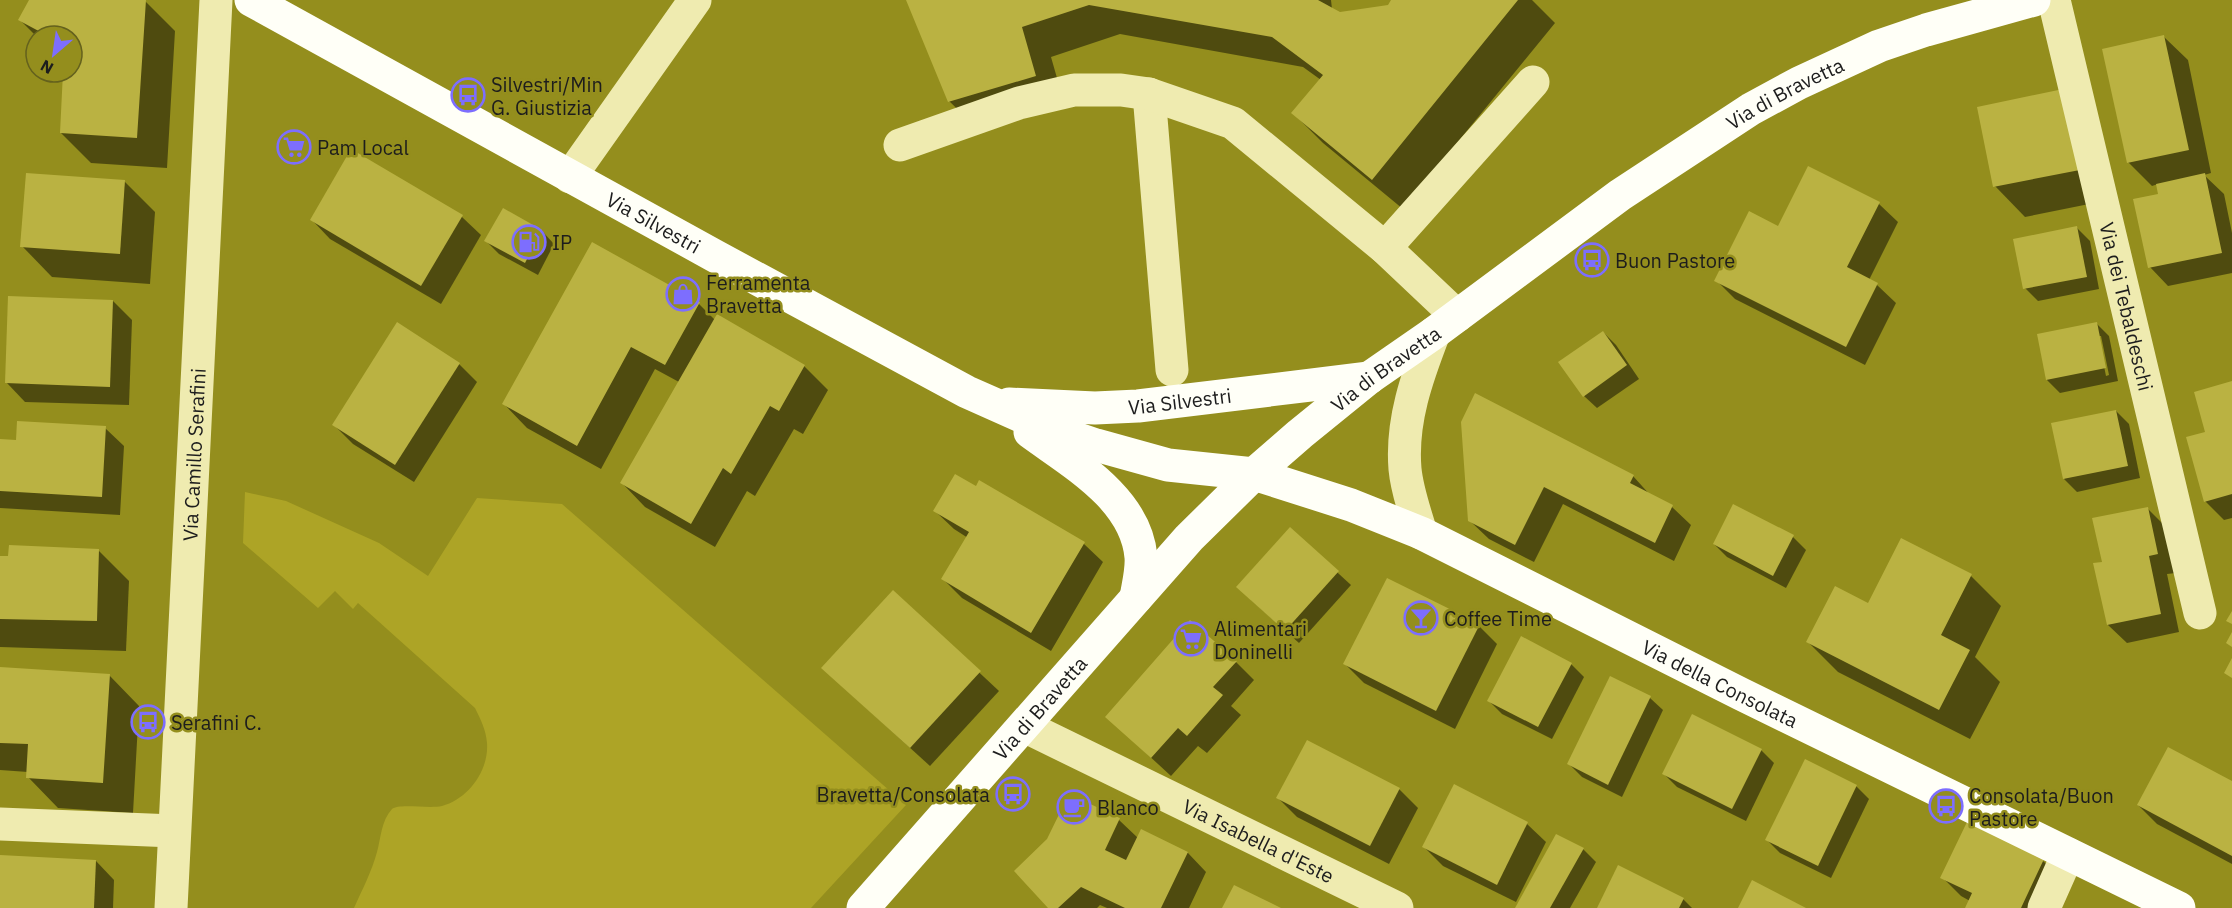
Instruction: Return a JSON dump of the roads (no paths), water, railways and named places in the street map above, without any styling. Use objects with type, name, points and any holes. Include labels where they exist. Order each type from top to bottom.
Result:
[{"type":"main road","name":"Via Silvestri","points":[[251,0],[877,345],[990,403],[1055,431],[1168,465],[1254,474]]},
{"type":"main road","name":"Via di Bravetta","points":[[863,908],[1189,538],[1254,474],[1369,378],[1620,195],[1760,104],[1849,58],[1879,46],[1926,30],[2034,0]]},
{"type":"main road","name":"Via Silvestri","points":[[990,403],[1095,408],[1138,406],[1369,378]]},
{"type":"main road","name":"Via Silvestri","points":[[990,403],[1084,472],[1120,507],[1131,523],[1141,557],[1136,598]]},
{"type":"main road","name":"Via della Consolata","points":[[1254,474],[1351,505],[1420,533],[1741,694],[2179,908]]},
{"type":"street","name":"Via Camillo Serafini","points":[[171,908],[216,0]]},
{"type":"street","points":[[570,177],[695,0]]},
{"type":"street","name":"Via dei Tebaldeschi","points":[[2054,0],[2200,613]]},
{"type":"street","points":[[1385,248],[1533,82]]},
{"type":"street","points":[[900,145],[1019,103],[1074,90],[1121,90],[1149,94],[1233,123],[1385,248],[1446,324],[1422,364],[1407,415],[1405,470],[1420,533]]},
{"type":"street","points":[[1149,94],[1172,370]]},
{"type":"street","name":"Via Isabella d'Este","points":[[1023,726],[1397,908]]},
{"type":"street","points":[[0,824],[174,831]]},
{"type":"street","points":[[2044,908],[2068,854]]},
{"type":"place","name":"Silvestri/Min G. Giustizia","points":[[468,95]]},
{"type":"place","name":"Pam Local","points":[[294,147]]},
{"type":"place","name":"IP","points":[[529,242]]},
{"type":"place","name":"Buon Pastore","points":[[1592,260]]},
{"type":"place","name":"Ferramenta Bravetta","points":[[683,294]]},
{"type":"place","name":"Coffee Time","points":[[1421,618]]},
{"type":"place","name":"Alimentari Doninelli","points":[[1191,639]]},
{"type":"place","name":"Serafini C.","points":[[148,722]]},
{"type":"place","name":"Bravetta/Consolata","points":[[1013,794]]},
{"type":"place","name":"Consolata/Buon Pastore","points":[[1946,806]]},
{"type":"place","name":"Blanco","points":[[1074,807]]}]
